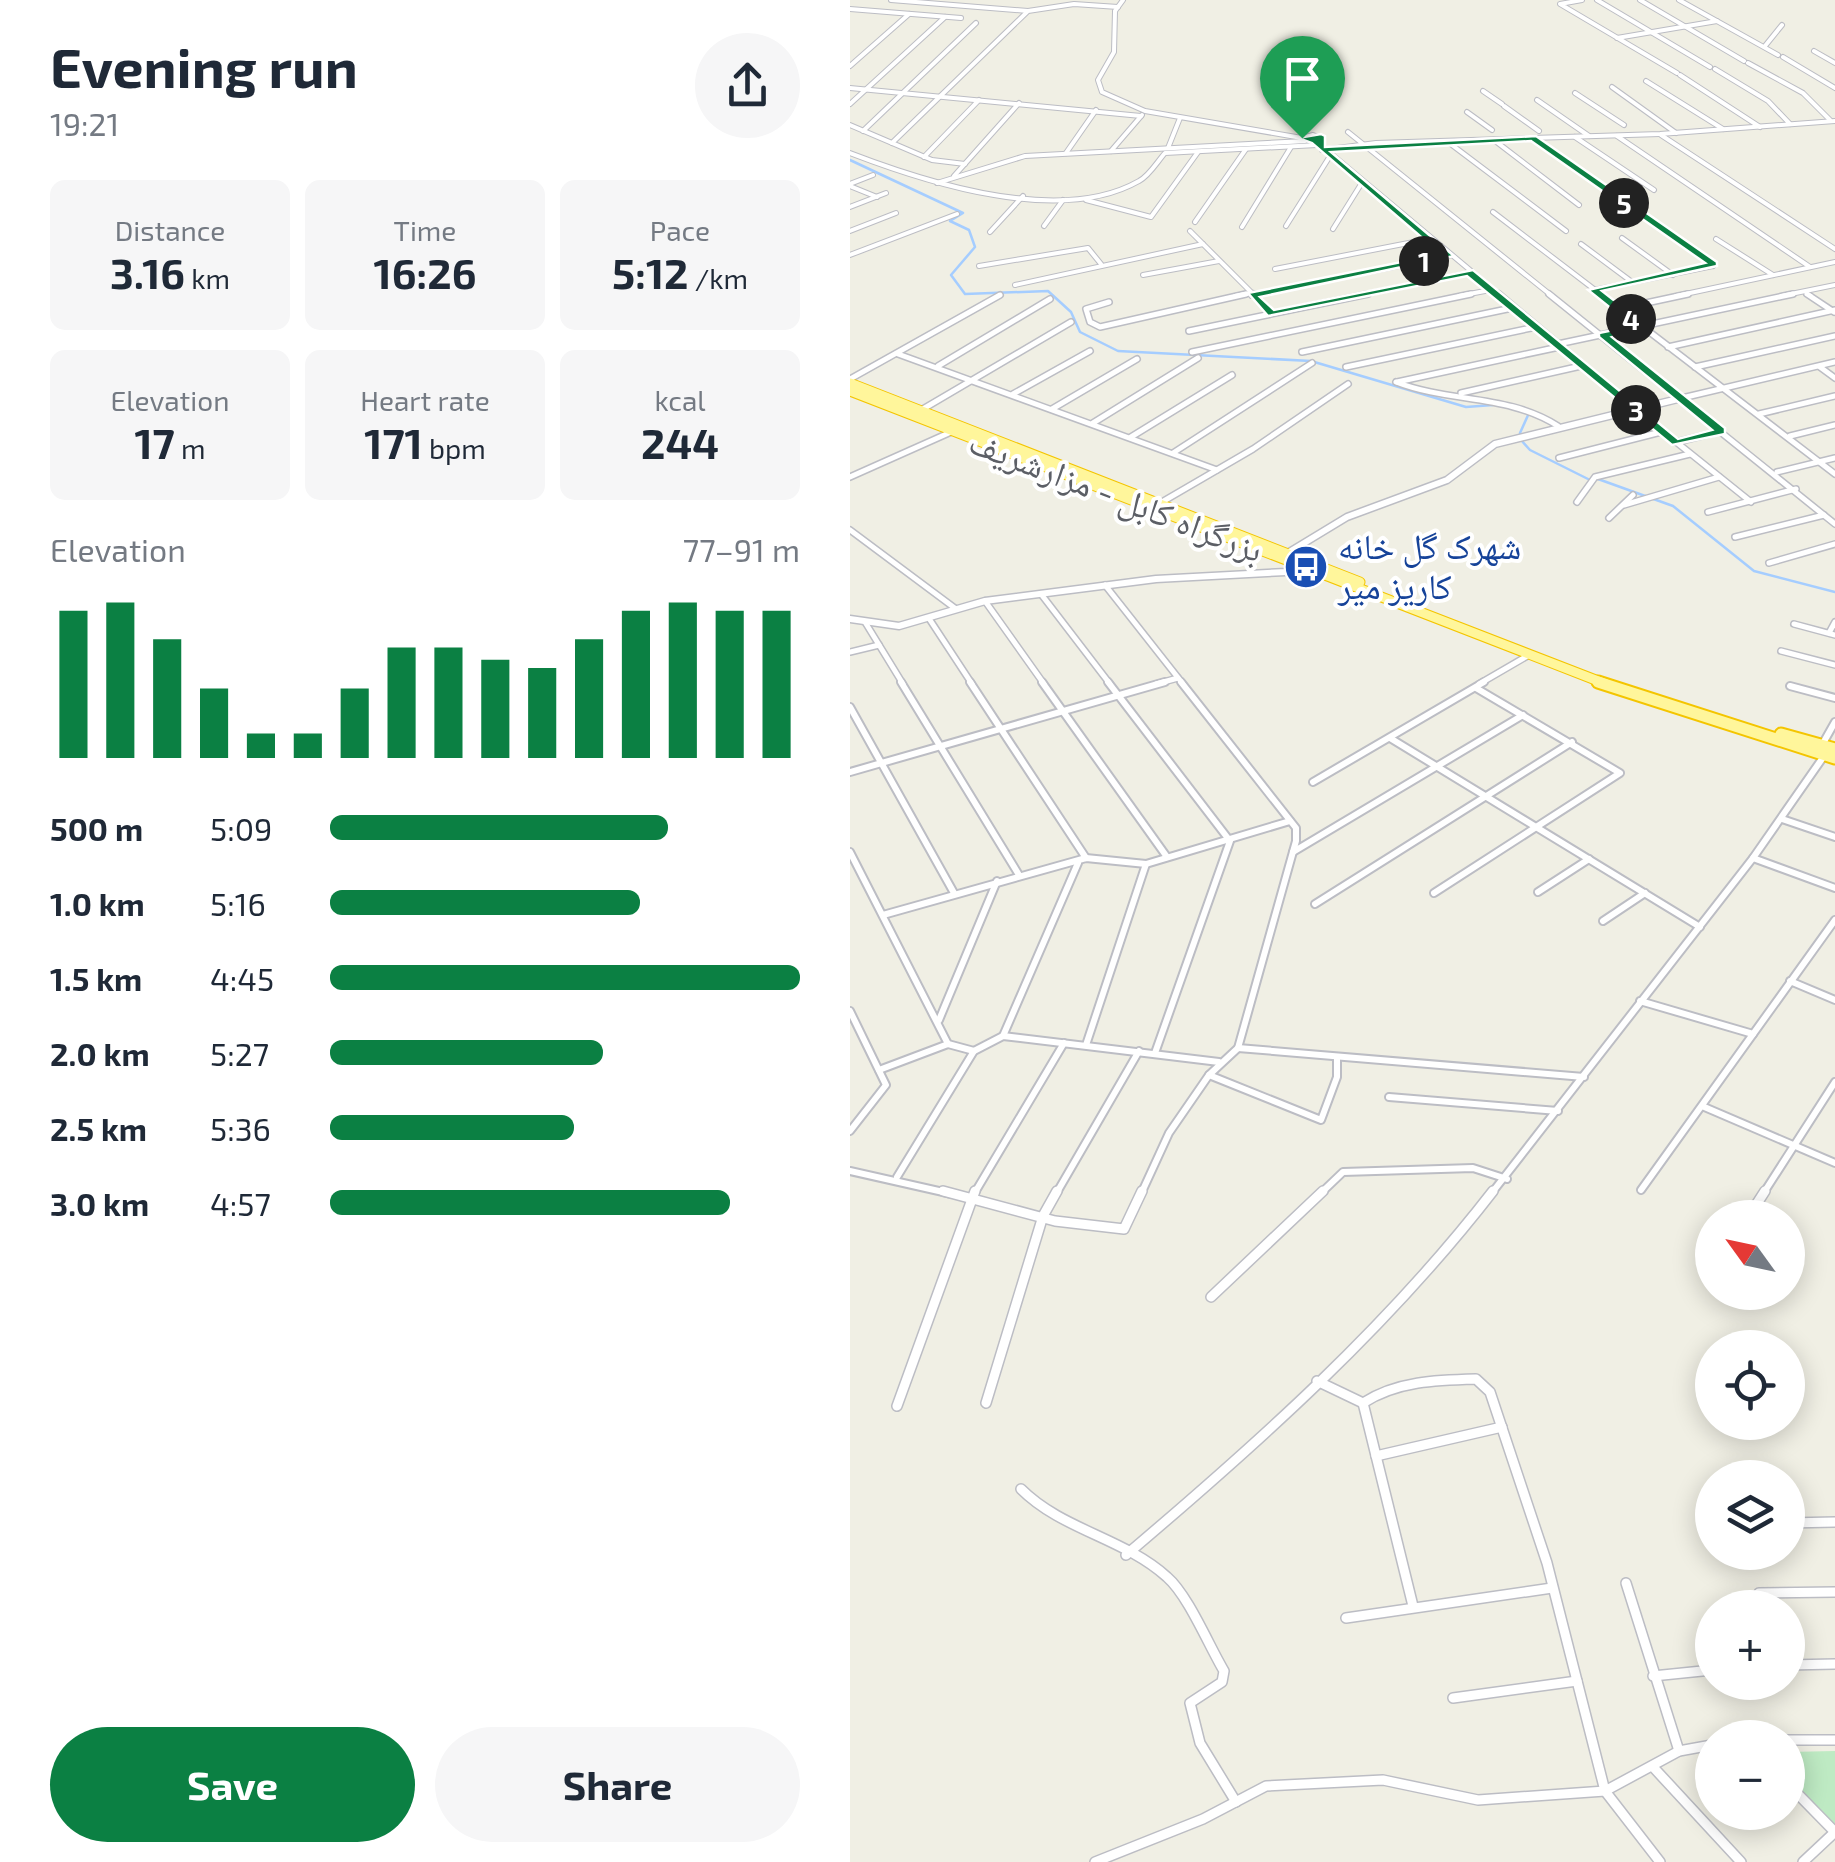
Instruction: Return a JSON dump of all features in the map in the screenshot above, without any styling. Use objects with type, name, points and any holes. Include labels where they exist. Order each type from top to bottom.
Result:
[{"type":"highway","name":"بزرگراه کابل - مزارشریف","points":[[850,381],[1162,502],[1283,556]]},
{"type":"highway","name":"بزرگراه کابل - مزارشریف","points":[[850,392],[1635,691]]},
{"type":"highway","name":"بزرگراه کابل - مزارشریف","points":[[1492,637],[1529,655],[1829,752]]},
{"type":"street","points":[[891,0],[1028,11],[1074,4],[1118,7]]},
{"type":"street","points":[[1067,0],[1074,4]]},
{"type":"street","points":[[1123,0],[1118,7],[1114,52],[1098,80],[1102,92],[1142,114]]},
{"type":"street","points":[[1582,0],[1560,4],[1760,127]]},
{"type":"street","points":[[1597,0],[1768,102],[1790,124]]},
{"type":"street","points":[[1640,0],[1803,94],[1833,121]]},
{"type":"street","points":[[1679,0],[1835,88]]},
{"type":"street","points":[[850,10],[961,18]]},
{"type":"street","points":[[892,143],[1028,11]]},
{"type":"street","points":[[850,66],[910,14]]},
{"type":"street","points":[[850,104],[944,17]]},
{"type":"street","points":[[1617,38],[1718,21]]},
{"type":"street","points":[[862,131],[976,23]]},
{"type":"street","points":[[1764,46],[1782,25]]},
{"type":"street","points":[[1814,52],[1835,63]]},
{"type":"street","points":[[1646,81],[1724,130]]},
{"type":"street","points":[[1612,87],[1677,133]]},
{"type":"street","points":[[850,88],[1180,118],[1305,138],[1319,145],[1751,502]]},
{"type":"street","points":[[1483,91],[1539,131]]},
{"type":"street","points":[[1575,93],[1624,125]]},
{"type":"street","points":[[924,157],[980,99]]},
{"type":"street","points":[[1537,100],[1589,136]]},
{"type":"street","points":[[953,177],[1020,102]]},
{"type":"street","points":[[1065,154],[1097,109]]},
{"type":"street","points":[[1467,112],[1492,130]]},
{"type":"street","points":[[1110,152],[1142,114]]},
{"type":"street","points":[[1168,148],[1180,118]]},
{"type":"street","points":[[850,153],[936,183],[1084,200],[1116,192],[1153,174],[1165,153],[1660,134],[1833,121]]},
{"type":"street","points":[[850,125],[924,157],[964,164]]},
{"type":"street","points":[[1348,132],[1776,472],[1835,524]]},
{"type":"street","points":[[1660,134],[1835,249]]},
{"type":"street","points":[[1615,135],[1810,267]]},
{"type":"street","points":[[1574,137],[1654,190]]},
{"type":"street","points":[[936,183],[995,162],[1305,138]]},
{"type":"street","points":[[1532,138],[1714,264],[1594,290]]},
{"type":"street","points":[[1493,140],[1579,205]]},
{"type":"street","points":[[1448,141],[1566,231]]},
{"type":"street","points":[[1242,226],[1291,146]]},
{"type":"street","points":[[1196,222],[1246,149]]},
{"type":"street","points":[[1084,200],[1151,217],[1199,151]]},
{"type":"street","points":[[1286,226],[1330,156]]},
{"type":"street","points":[[850,185],[873,176]]},
{"type":"street","points":[[1333,229],[1363,181]]},
{"type":"street","points":[[850,185],[876,197]]},
{"type":"street","points":[[850,207],[886,193]]},
{"type":"street","points":[[990,232],[1023,196]]},
{"type":"street","points":[[1044,226],[1063,200]]},
{"type":"street","points":[[1494,212],[1835,474]]},
{"type":"street","points":[[850,231],[896,213]]},
{"type":"street","points":[[850,255],[957,214]]},
{"type":"street","points":[[1190,230],[1272,314]]},
{"type":"street","points":[[1275,269],[1429,238]]},
{"type":"street","points":[[1622,238],[1673,275]]},
{"type":"street","points":[[1716,238],[1773,275]]},
{"type":"street","points":[[1015,285],[1203,244]]},
{"type":"street","points":[[1581,244],[1632,283]]},
{"type":"street","points":[[979,266],[1088,248],[1101,264]]},
{"type":"street","points":[[1109,302],[1086,309],[1090,322],[1100,327],[1449,256]]},
{"type":"street","points":[[1144,275],[1219,261]]},
{"type":"street","points":[[1617,309],[1835,262]]},
{"type":"street","points":[[1189,332],[1469,272]]},
{"type":"street","points":[[1558,426],[1534,409],[1503,402],[1470,402],[1395,383],[1835,285]]},
{"type":"street","points":[[1192,352],[1490,290]]},
{"type":"street","points":[[1806,293],[1834,311]]},
{"type":"street","points":[[850,381],[1000,294]]},
{"type":"street","points":[[936,366],[1050,299]]},
{"type":"street","points":[[1302,352],[1512,308]]},
{"type":"street","points":[[1666,347],[1834,311]]},
{"type":"street","points":[[923,409],[1070,322]]},
{"type":"street","points":[[1346,367],[1536,327]]},
{"type":"street","points":[[1694,367],[1835,336]]},
{"type":"street","points":[[1012,395],[1090,351]]},
{"type":"street","points":[[898,354],[1217,470]]},
{"type":"street","points":[[1092,424],[1198,358]]},
{"type":"street","points":[[1051,409],[1137,360]]},
{"type":"street","points":[[1283,556],[1347,518],[1447,480],[1495,444],[1835,362]]},
{"type":"street","points":[[1172,454],[1312,363]]},
{"type":"street","points":[[1461,393],[1582,366]]},
{"type":"street","points":[[1819,366],[1835,378]]},
{"type":"street","points":[[1130,438],[1232,375]]},
{"type":"street","points":[[1162,502],[1348,384]]},
{"type":"street","points":[[1758,415],[1835,396]]},
{"type":"street","points":[[1788,437],[1835,425]]},
{"type":"street","points":[[1676,443],[1721,431]]},
{"type":"street","points":[[850,478],[951,432]]},
{"type":"street","points":[[1559,458],[1662,432]]},
{"type":"street","points":[[1577,502],[1593,480],[1692,454]]},
{"type":"street","points":[[1776,472],[1835,458]]},
{"type":"street","points":[[1624,505],[1720,476]]},
{"type":"street","points":[[1708,512],[1797,489]]},
{"type":"street","points":[[1609,518],[1633,495]]},
{"type":"street","points":[[1735,537],[1826,514]]},
{"type":"street","points":[[850,530],[956,609]]},
{"type":"street","points":[[1770,562],[1835,544]]},
{"type":"street","points":[[850,619],[887,627],[930,620],[985,601],[1304,564]]},
{"type":"street","points":[[850,1171],[897,1176],[1042,1216],[1124,1229],[1170,1132],[1220,1062],[1238,1048],[1296,828],[1105,585]]},
{"type":"street","points":[[1041,594],[1230,840]]},
{"type":"street","points":[[985,601],[1167,857]]},
{"type":"street","points":[[930,620],[1003,728],[1082,860]]},
{"type":"street","points":[[865,622],[943,744],[1019,875]]},
{"type":"street","points":[[1794,624],[1832,634],[1835,622]]},
{"type":"street","points":[[850,652],[879,645]]},
{"type":"street","points":[[1781,651],[1835,665]]},
{"type":"street","points":[[1312,782],[1529,655]]},
{"type":"street","points":[[850,772],[1178,678]]},
{"type":"street","points":[[1790,686],[1835,698]]},
{"type":"street","points":[[1434,893],[1620,773],[1476,688]]},
{"type":"street","points":[[850,707],[954,894]]},
{"type":"street","points":[[1292,852],[1523,715]]},
{"type":"street","points":[[1126,1555],[1273,1430],[1317,1381],[1372,1334],[1507,1178],[1782,819],[1829,752],[1835,722]]},
{"type":"street","points":[[1390,738],[1700,927]]},
{"type":"street","points":[[1315,904],[1572,742]]},
{"type":"street","points":[[1782,819],[1835,837]]},
{"type":"street","points":[[882,915],[1082,860],[1146,864],[1290,820]]},
{"type":"street","points":[[1155,1052],[1230,840]]},
{"type":"street","points":[[850,852],[948,1044]]},
{"type":"street","points":[[1753,858],[1835,888]]},
{"type":"street","points":[[1003,1036],[1082,860]]},
{"type":"street","points":[[1538,892],[1589,860]]},
{"type":"street","points":[[1086,1045],[1146,864]]},
{"type":"street","points":[[939,1021],[997,881]]},
{"type":"street","points":[[1603,921],[1645,894]]},
{"type":"street","points":[[1640,1190],[1835,920]]},
{"type":"street","points":[[1790,982],[1835,1000]]},
{"type":"street","points":[[1640,1001],[1753,1034]]},
{"type":"street","points":[[850,1010],[886,1085],[851,1128]]},
{"type":"street","points":[[897,1176],[952,1093],[974,1051],[1003,1036],[1220,1062]]},
{"type":"street","points":[[897,1406],[972,1197],[1064,1043]]},
{"type":"street","points":[[879,1070],[948,1044],[974,1051]]},
{"type":"street","points":[[1238,1048],[1584,1077]]},
{"type":"street","points":[[986,1402],[1042,1216],[1140,1051]]},
{"type":"street","points":[[1210,1075],[1321,1120],[1337,1077],[1337,1057]]},
{"type":"street","points":[[1759,1200],[1835,1082]]},
{"type":"street","points":[[1389,1097],[1560,1112]]},
{"type":"street","points":[[1702,1106],[1835,1162]]},
{"type":"street","points":[[1212,1297],[1342,1172],[1473,1168],[1507,1178]]},
{"type":"street","points":[[1317,1381],[1363,1403],[1408,1387],[1476,1379],[1490,1392],[1552,1588],[1605,1790],[1660,1862]]},
{"type":"street","points":[[1363,1403],[1414,1606]]},
{"type":"street","points":[[1376,1456],[1502,1427]]},
{"type":"street","points":[[1021,1490],[1044,1512],[1067,1524],[1082,1525],[1168,1578],[1224,1671],[1222,1682],[1190,1703],[1191,1723],[1196,1742],[1236,1802]]},
{"type":"street","points":[[1805,1523],[1835,1522]]},
{"type":"street","points":[[1626,1582],[1652,1676],[1679,1751]]},
{"type":"street","points":[[1346,1618],[1552,1588]]},
{"type":"street","points":[[1805,1592],[1835,1592]]},
{"type":"street","points":[[1805,1665],[1835,1664]]},
{"type":"street","points":[[1652,1676],[1695,1672]]},
{"type":"street","points":[[1453,1698],[1577,1681]]},
{"type":"street","points":[[1805,1740],[1835,1740]]},
{"type":"street","points":[[1095,1862],[1266,1786],[1383,1780],[1478,1800],[1605,1790],[1654,1768],[1679,1751],[1695,1748]]},
{"type":"street","points":[[1654,1768],[1741,1862]]},
{"type":"street","points":[[1803,1862],[1835,1832],[1805,1801]]},
{"type":"green space","points":[[1835,1751],[1835,1828],[1805,1798],[1805,1752]]},
{"type":"waterway","points":[[850,160],[963,213],[950,221],[969,230],[975,247],[951,275],[965,294],[1048,291],[1071,312],[1080,332],[1118,351],[1311,361],[1466,407],[1493,405]]},
{"type":"waterway","points":[[1520,433],[1529,413]]},
{"type":"waterway","points":[[1521,440],[1530,450],[1590,480]]},
{"type":"waterway","points":[[1598,479],[1673,506],[1754,571],[1835,592]]},
{"type":"place","name":"شهرک گل خانه کاریز میر","points":[[1306,567]]},
{"type":"route","points":[[1302,138],[1317,142],[1317,145],[1330,156],[1363,181],[1449,256],[1252,295],[1272,314],[1469,272],[1676,443],[1721,431],[1603,335],[1642,327],[1594,290],[1714,264],[1532,138],[1376,144],[1322,150],[1317,145],[1321,136],[1302,138]]}]
